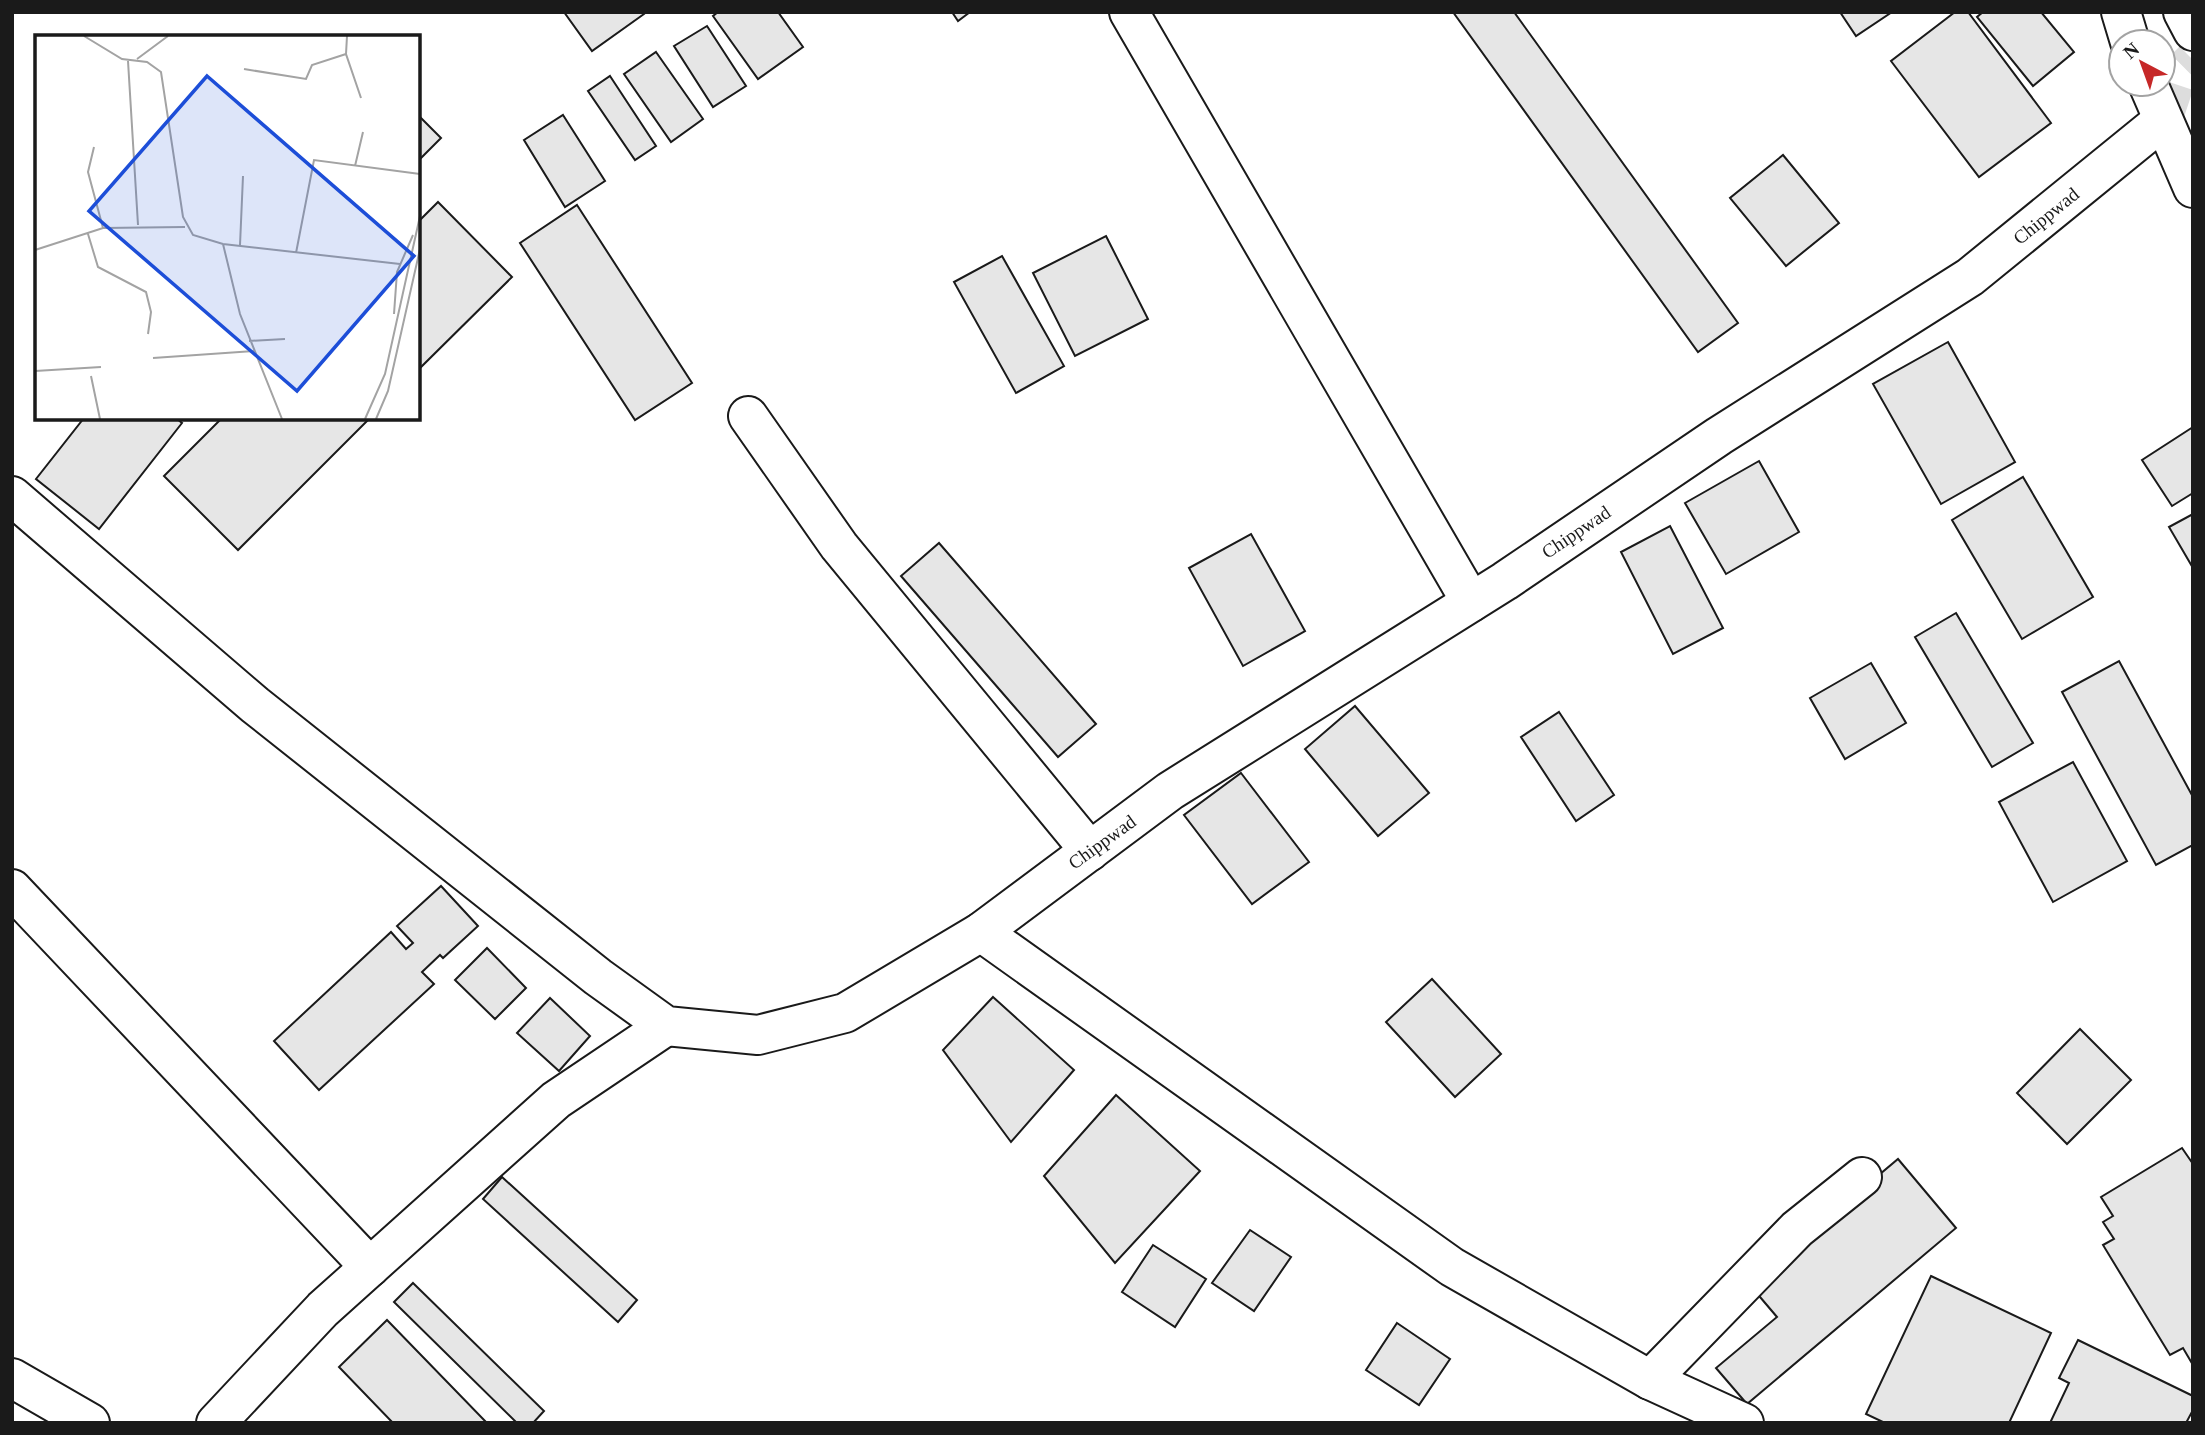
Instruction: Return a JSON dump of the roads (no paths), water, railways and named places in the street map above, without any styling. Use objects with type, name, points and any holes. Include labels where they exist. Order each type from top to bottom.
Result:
[{"type":"main road","points":[[1129,12],[1471,602]]},
{"type":"main road","points":[[2183,12],[2193,31]]},
{"type":"main road","points":[[2154,98],[2193,188]]},
{"type":"main road","name":"Chippwad","points":[[666,1026],[758,1035],[845,1013],[981,932],[1170,792],[1471,602],[1719,436],[1970,277],[2163,120]]},
{"type":"main road","points":[[748,415],[839,546],[1090,851]]},
{"type":"main road","points":[[12,496],[255,705],[598,977],[666,1026],[556,1100],[323,1309],[216,1423]]},
{"type":"main road","points":[[12,889],[370,1267]]},
{"type":"main road","points":[[981,932],[1452,1267],[1650,1380],[1736,1421]]},
{"type":"main road","points":[[1650,1380],[1797,1229],[1862,1177]]},
{"type":"main road","points":[[12,1378],[90,1423]]},
{"type":"tunnel","points":[[2163,120],[2178,75],[2193,60]]}]
